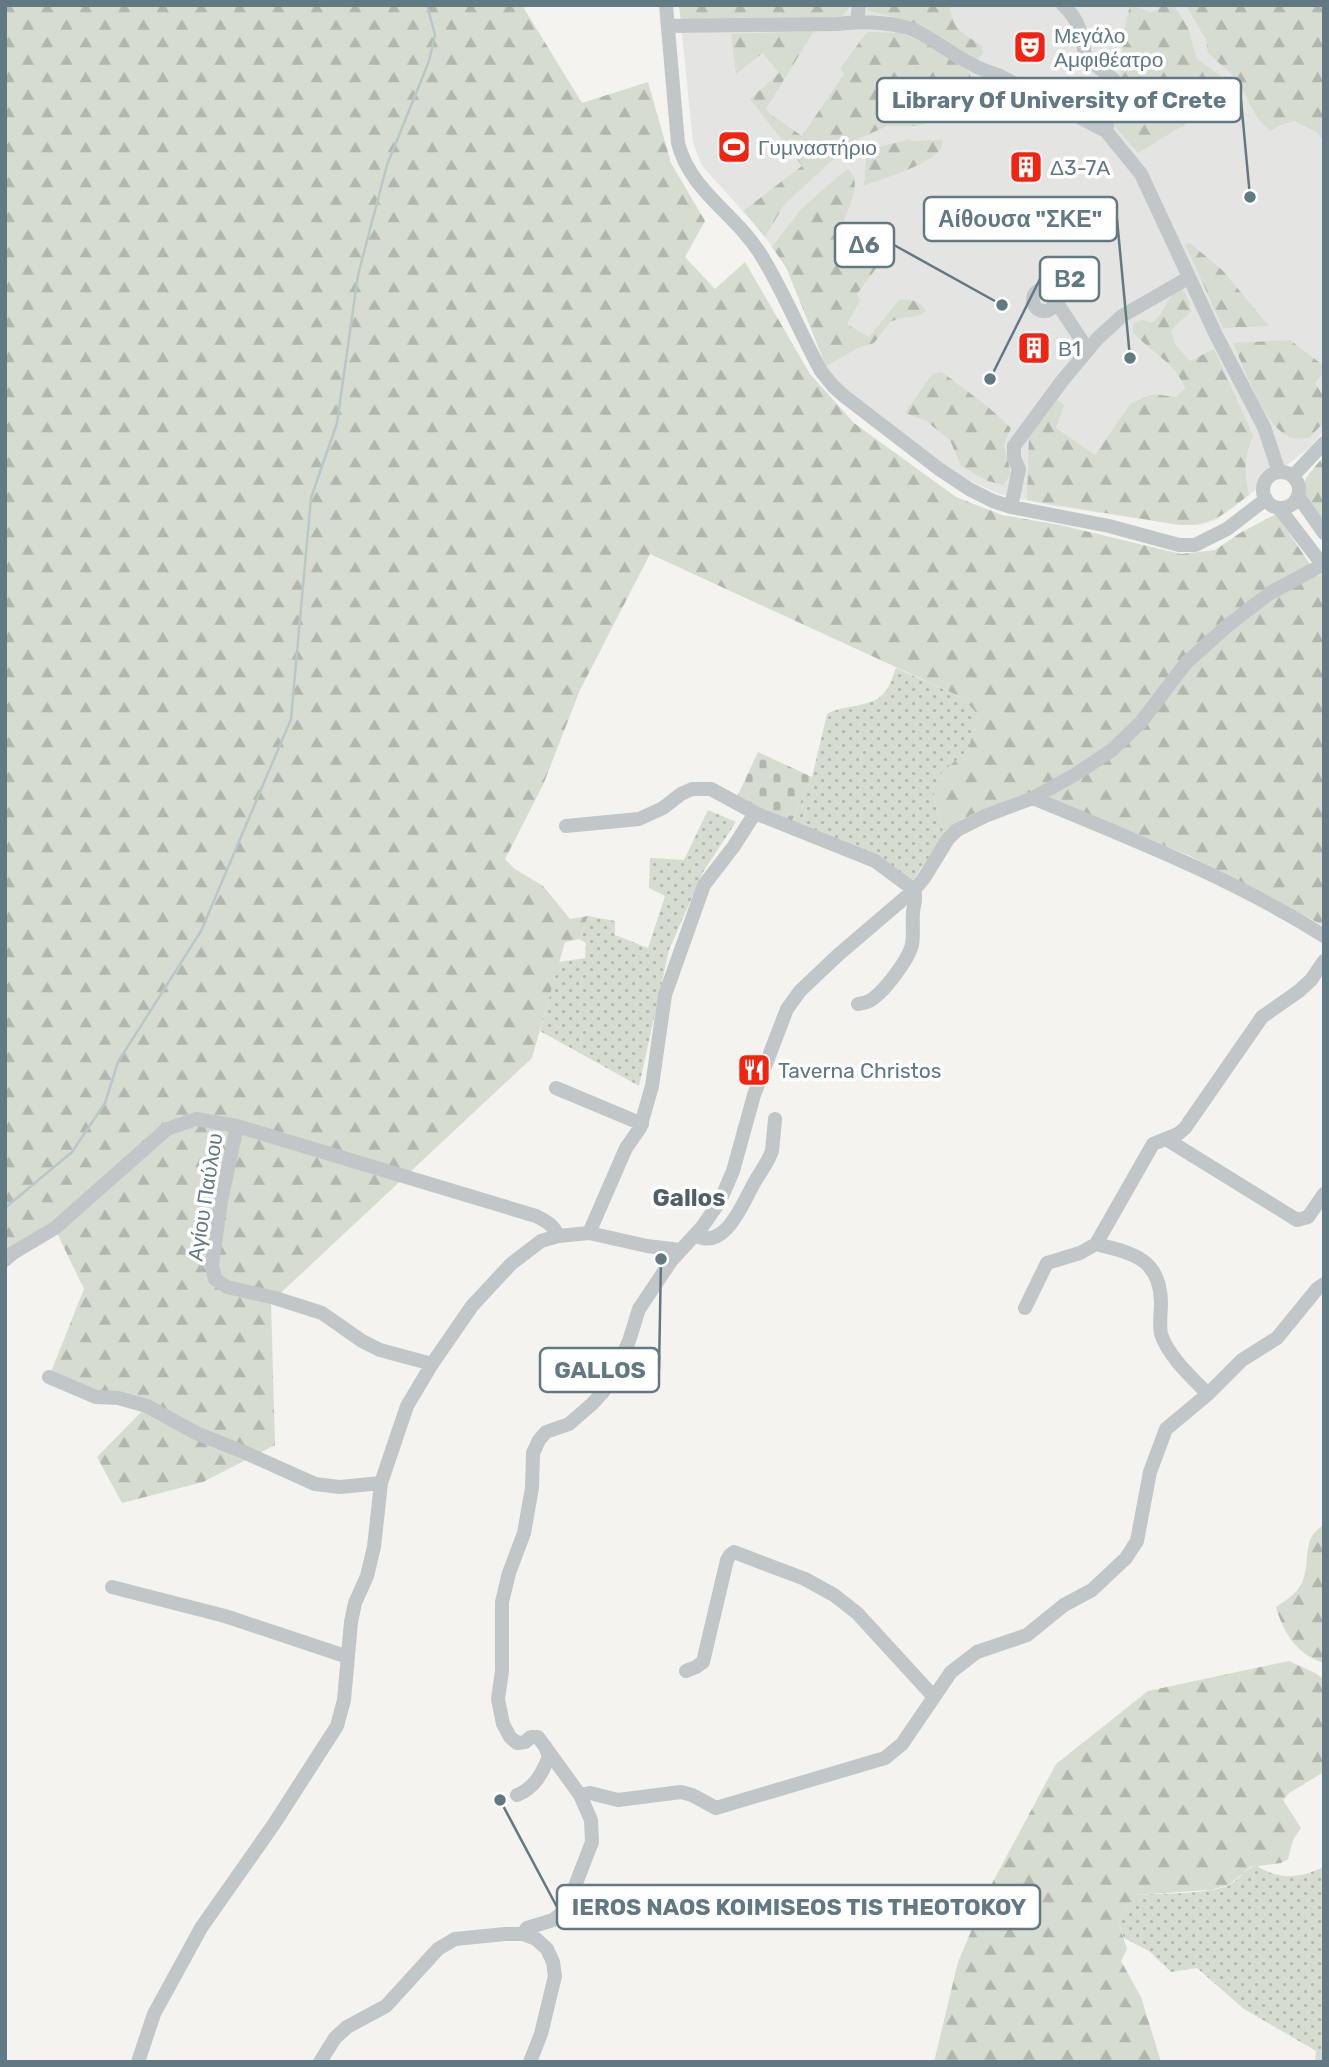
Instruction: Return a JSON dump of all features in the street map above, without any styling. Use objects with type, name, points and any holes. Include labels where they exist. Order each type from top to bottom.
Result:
[{"type":"street","points":[[666,5],[678,143],[683,161],[695,181],[719,204],[760,253],[821,372],[844,396],[969,489],[1011,507],[1108,526],[1179,545],[1195,545],[1227,529],[1266,499]]},
{"type":"street","points":[[857,21],[859,5]]},
{"type":"street","points":[[1063,5],[1077,20],[1085,56],[1115,81],[1106,131]]},
{"type":"street","points":[[668,26],[837,24],[857,21],[892,25],[919,32],[981,70],[998,75],[1106,131],[1143,176],[1188,278],[1286,474],[1298,483],[1298,496],[1293,504],[1279,508]]},
{"type":"street","points":[[1011,507],[1019,469],[1014,458],[1014,446],[1034,417],[1088,349],[1122,316],[1188,278]]},
{"type":"street","points":[[1055,300],[1088,349]]},
{"type":"street","points":[[523,1934],[527,1928],[553,1920],[562,1913],[592,1842],[591,1820],[580,1795],[538,1737],[517,1743],[510,1737],[503,1724],[498,1699],[502,1671],[502,1602],[509,1573],[524,1533],[534,1468],[533,1453],[539,1440],[546,1432],[569,1424],[592,1405],[607,1386],[629,1341],[639,1309],[663,1271],[712,1215],[733,1171],[754,1094],[787,1009],[800,991],[914,891],[948,839],[957,830],[1032,798],[1112,750],[1141,722],[1186,663],[1227,626],[1270,593],[1323,564],[1279,508],[1266,499],[1264,488],[1269,477],[1286,474],[1324,443]]},
{"type":"street","points":[[1298,496],[1324,533]]},
{"type":"street","points":[[566,826],[639,819],[663,808],[681,794],[704,788],[734,800],[755,813],[875,861],[914,891],[916,896],[912,945],[878,994],[869,1001],[858,1004]]},
{"type":"street","points":[[1032,798],[1186,862],[1285,912],[1324,936]]},
{"type":"street","points":[[589,1233],[626,1148],[642,1124],[652,1086],[665,995],[704,884],[734,846],[755,813]]},
{"type":"street","points":[[1025,1308],[1047,1263],[1080,1253],[1096,1244],[1153,1144],[1178,1134],[1185,1128],[1262,1017],[1299,991],[1311,980],[1324,961]]},
{"type":"street","points":[[556,1088],[642,1124]]},
{"type":"street","name":"Αγίου Παύλου","points":[[5,1260],[55,1228],[167,1129],[196,1119],[237,1126],[221,1201],[212,1265],[215,1279],[227,1287],[322,1313],[371,1345],[432,1364]]},
{"type":"street","points":[[695,1235],[702,1239],[710,1238],[733,1224],[772,1151],[775,1119]]},
{"type":"street","points":[[237,1126],[536,1216],[548,1222],[558,1236]]},
{"type":"street","points":[[1166,1139],[1297,1220],[1308,1217],[1324,1194]]},
{"type":"street","points":[[138,2062],[154,2014],[201,1928],[274,1824],[337,1726],[344,1700],[351,1622],[374,1547],[381,1483],[407,1406],[432,1364],[472,1306],[511,1264],[541,1241],[558,1236],[589,1233],[647,1246],[680,1250]]},
{"type":"street","points":[[1096,1244],[1126,1251],[1147,1263],[1160,1287],[1161,1333],[1168,1348],[1187,1373],[1208,1394]]},
{"type":"street","points":[[580,1795],[590,1793],[618,1800],[681,1792],[716,1808],[725,1807],[885,1758],[902,1744],[951,1672],[977,1653],[1027,1634],[1064,1605],[1092,1590],[1126,1558],[1136,1541],[1150,1472],[1166,1430],[1242,1360],[1278,1338],[1304,1304],[1324,1284]]},
{"type":"street","points":[[49,1377],[96,1397],[118,1398],[147,1406],[195,1433],[246,1452],[315,1485],[340,1487],[381,1483]]},
{"type":"street","points":[[686,1671],[703,1662],[727,1560],[734,1552],[805,1579],[834,1595],[857,1613],[934,1697]]},
{"type":"street","points":[[112,1587],[225,1616],[348,1657]]},
{"type":"street","points":[[517,1795],[540,1778],[549,1757],[543,1742]]},
{"type":"street","points":[[320,2062],[335,2038],[347,2026],[386,2006],[438,1948],[455,1939],[505,1934],[523,1934],[536,1939],[547,1949],[553,1962],[555,1976],[541,2034],[530,2062]]},
{"type":"shaded area","points":[[679,5],[1324,5],[1324,431],[1309,448],[1249,495],[1216,520],[1200,525],[1180,525],[1048,505],[999,494],[941,464],[839,384],[826,366],[786,267],[760,230],[702,166],[693,142]]},
{"type":"green space","points":[[5,5],[522,5],[582,103],[648,82],[671,163],[705,221],[685,257],[715,289],[745,262],[810,374],[854,423],[956,497],[1002,515],[1060,525],[1181,554],[1215,550],[1276,514],[1318,576],[1324,573],[1324,926],[1190,856],[1030,792],[973,814],[953,824],[944,834],[933,797],[941,773],[968,750],[978,715],[963,698],[650,554],[580,690],[543,785],[505,859],[515,869],[543,886],[570,919],[588,916],[579,939],[565,942],[532,1058],[271,1302],[275,1445],[203,1482],[122,1503],[97,1457],[147,1406],[49,1377],[84,1289],[55,1229],[5,1260]]},
{"type":"green space","points":[[679,5],[852,5],[842,16],[792,21],[681,20]]},
{"type":"green space","points":[[866,5],[952,5],[950,9],[957,27],[982,46],[983,54],[977,59],[924,27],[869,11]]},
{"type":"green space","points":[[1130,5],[1151,12],[1158,9],[1159,5],[1174,5],[1188,28],[1197,59],[1224,78],[1242,110],[1215,106],[1138,153],[1112,123],[1122,66],[1123,35]]},
{"type":"green space","points":[[1186,5],[1324,5],[1324,141],[1316,132],[1295,121],[1270,131],[1258,119],[1236,78],[1208,53],[1206,40]]},
{"type":"green space","points":[[814,31],[766,109],[802,136],[844,74],[840,69],[867,32],[901,33],[929,45],[970,73],[971,81],[948,115],[918,126],[887,126],[852,142],[784,205],[765,237],[743,211],[802,166],[750,99],[779,73],[763,53],[736,74],[731,34]]},
{"type":"green space","points":[[911,139],[910,141],[942,140],[942,146],[933,157],[924,162],[863,186],[866,153]]},
{"type":"green space","points":[[847,169],[855,180],[855,187],[842,225],[846,235],[880,263],[857,294],[860,301],[847,324],[869,337],[899,300],[914,301],[926,311],[919,316],[890,322],[874,343],[858,348],[826,366],[786,267],[772,247],[802,208]]},
{"type":"green space","points":[[1190,243],[1223,271],[1269,326],[1223,328],[1185,244]]},
{"type":"green space","points":[[1182,288],[1191,312],[1171,330],[1175,344],[1190,361],[1214,349],[1253,435],[1246,465],[1249,495],[1210,521],[1192,525],[1027,500],[1029,434],[1057,400],[1064,405],[1056,428],[1095,455],[1131,403],[1151,395],[1176,397],[1185,388],[1169,364],[1132,331],[1134,323],[1143,320],[1152,323],[1157,319],[1172,295]]},
{"type":"green space","points":[[1290,340],[1324,366],[1324,377],[1321,376],[1315,383],[1324,397],[1324,422],[1309,438],[1292,438],[1282,433],[1273,423],[1256,396],[1233,343]]},
{"type":"green space","points":[[942,372],[1011,428],[1004,445],[1011,474],[1003,485],[988,481],[961,466],[950,440],[926,421],[905,413],[932,374]]},
{"type":"green space","points":[[1324,456],[1324,522],[1308,502],[1303,489],[1308,476]]},
{"type":"green space","points":[[896,668],[963,698],[978,715],[968,750],[957,760],[933,797],[944,834],[910,883],[790,825],[812,777],[827,714],[879,698],[888,688]]},
{"type":"green space","points":[[758,752],[812,777],[790,825],[736,799]]},
{"type":"green space","points":[[708,810],[736,822],[703,872],[669,950],[639,1086],[540,1031],[559,962],[585,958],[586,943],[579,939],[588,916],[615,921],[615,935],[648,948],[665,896],[649,888],[650,858],[684,860]]},
{"type":"green space","points":[[1324,1525],[1324,1663],[1306,1654],[1292,1641],[1276,1607],[1299,1588],[1305,1572],[1309,1543],[1317,1530]]},
{"type":"green space","points":[[1289,1661],[1324,1679],[1324,1772],[1289,1793],[1283,1800],[1301,1828],[1293,1840],[1288,1859],[1281,1863],[1250,1867],[1229,1885],[1210,1890],[1135,1895],[1118,1921],[1127,1949],[1121,1961],[1141,1997],[1161,2062],[934,2062],[958,1962],[989,1889],[1056,1764],[1148,1691]]},
{"type":"green space","points":[[1257,1866],[1282,1876],[1306,1874],[1324,1867],[1324,2062],[1315,2062],[1316,2051],[1244,2009],[1197,1968],[1171,1972],[1149,1951],[1124,1938],[1118,1921],[1135,1895],[1214,1890],[1230,1885]]},
{"type":"waterway","points":[[5,1208],[72,1152],[105,1103],[118,1062],[201,931],[291,719],[311,498],[337,423],[358,275],[387,165],[429,61],[435,35],[427,5]]},
{"type":"place","name":"Μεγάλο Αμφιθέατρο","points":[[1030,47]]},
{"type":"place","name":"Γυμναστήριο","points":[[734,147]]},
{"type":"place","name":"Δ3-7Α","points":[[1026,167]]},
{"type":"place","name":"Library Of University of Crete","points":[[1250,197]]},
{"type":"place","name":"Δ6","points":[[1002,305]]},
{"type":"place","name":"Β1","points":[[1034,348]]},
{"type":"place","name":"Αίθουσα \"ΣΚΕ\"","points":[[1130,358]]},
{"type":"place","name":"Β2","points":[[990,379]]},
{"type":"place","name":"Taverna Christos","points":[[754,1070]]},
{"type":"place","name":"GALLOS","points":[[661,1259]]},
{"type":"place","name":"IEROS NAOS KOIMISEOS TIS THEOTOKOY","points":[[500,1800]]},
{"type":"district","name":"Gallos","points":[[689,1198]]}]
